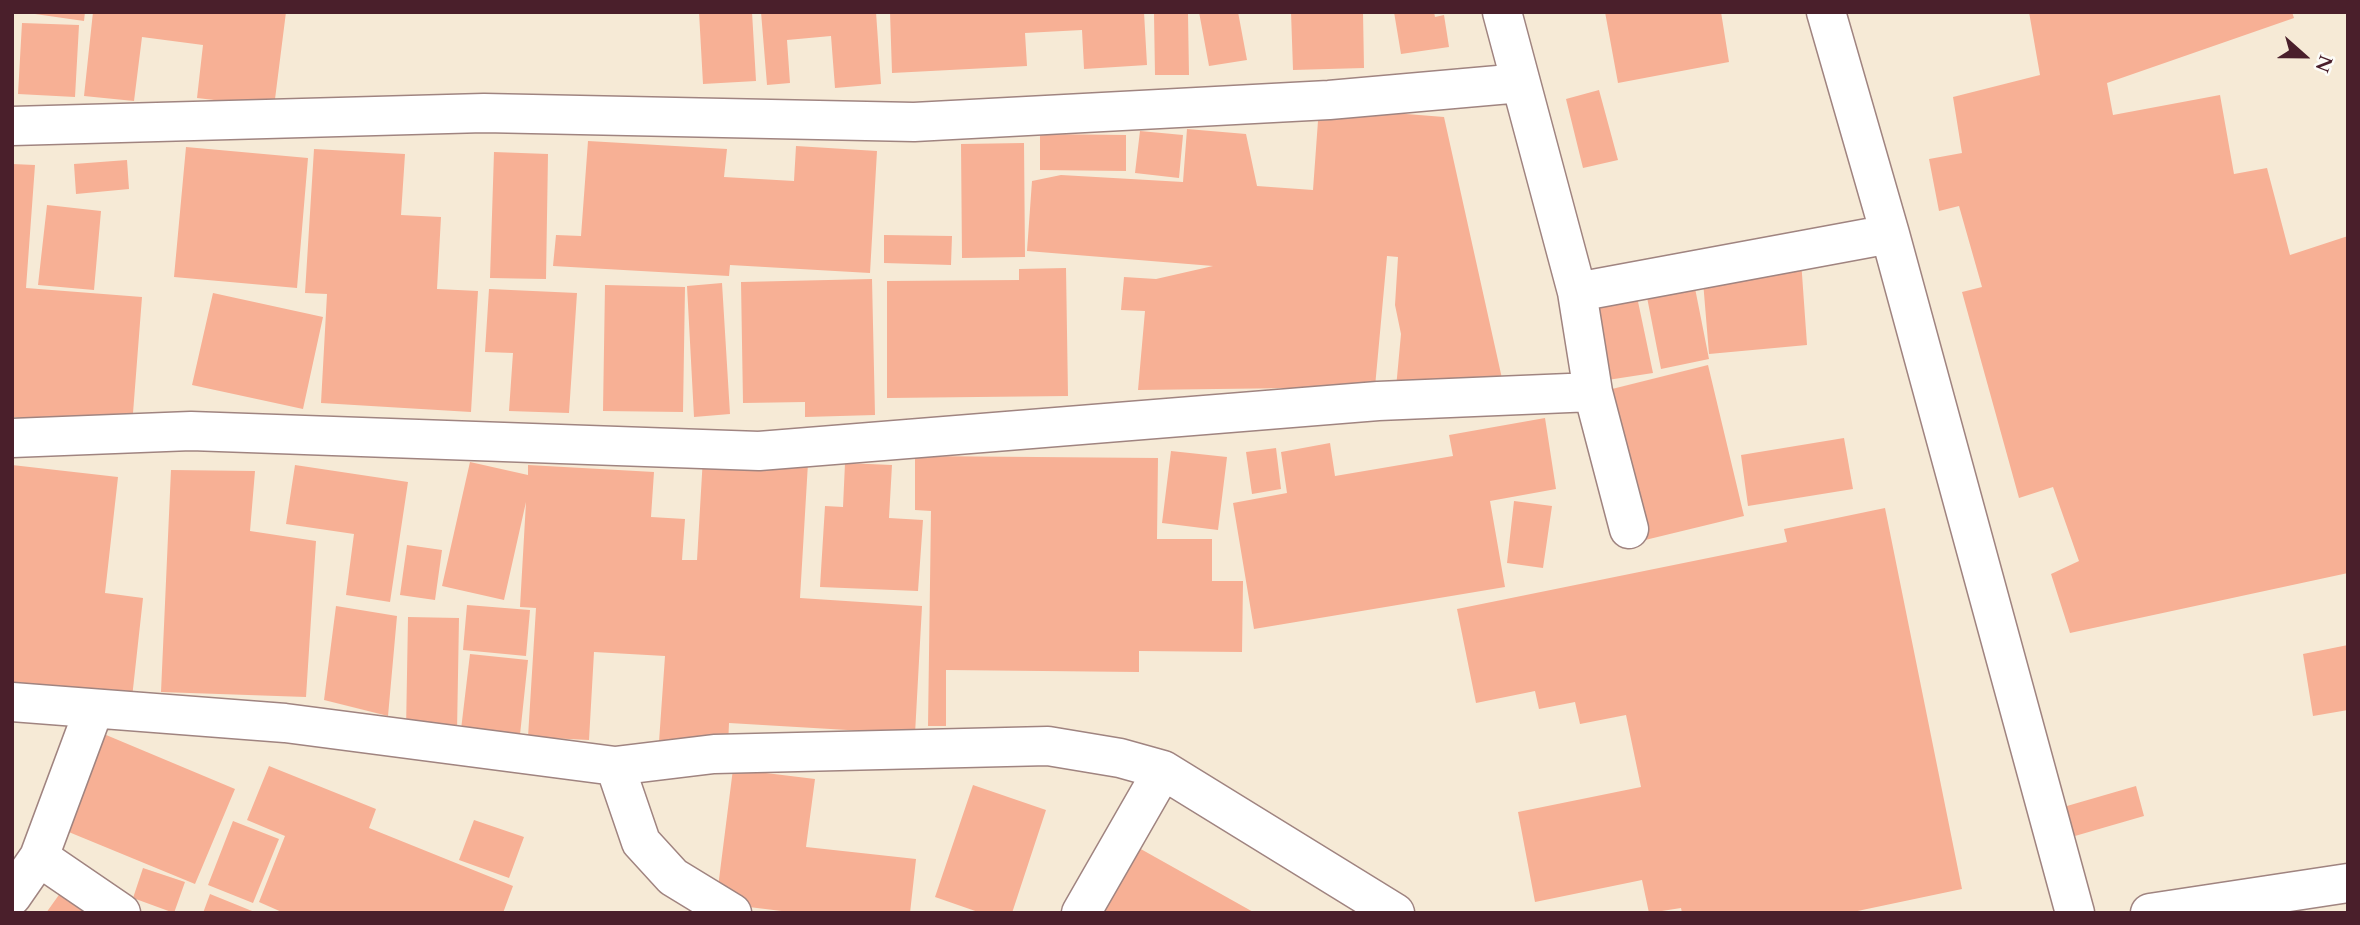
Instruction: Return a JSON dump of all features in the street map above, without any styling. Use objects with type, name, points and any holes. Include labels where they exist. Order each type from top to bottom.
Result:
[{"type":"street","points":[[1502,12],[1577,292],[1593,392],[1629,529]]},
{"type":"street","points":[[1826,12],[2075,913]]},
{"type":"street","points":[[12,126],[484,113],[914,122],[1329,100],[1521,83]]},
{"type":"street","points":[[1577,292],[1889,234]]},
{"type":"street","points":[[12,438],[191,431],[759,451],[1378,401],[1593,392]]},
{"type":"street","points":[[12,702],[285,723],[615,766],[713,754],[1048,746],[1120,758],[1163,770],[1395,913]]},
{"type":"street","points":[[12,896],[39,857],[94,709]]},
{"type":"street","points":[[615,766],[641,842],[673,877],[732,913]]},
{"type":"street","points":[[1081,913],[1163,770]]},
{"type":"street","points":[[39,857],[121,913]]},
{"type":"street","points":[[2150,913],[2348,883]]},
{"type":"building","points":[[21,12],[85,12],[84,21]]},
{"type":"building","points":[[93,12],[286,12],[274,107],[197,98],[203,45],[142,37],[134,101],[84,96]]},
{"type":"building","points":[[699,12],[752,12],[756,81],[703,84]]},
{"type":"building","points":[[761,12],[876,12],[881,84],[835,88],[831,36],[787,40],[790,83],[767,85]]},
{"type":"building","points":[[890,12],[1144,12],[1147,65],[1084,69],[1082,30],[1025,33],[1027,66],[892,73]]},
{"type":"building","points":[[1199,12],[1238,12],[1247,60],[1209,66]]},
{"type":"building","points":[[1291,12],[1363,12],[1364,68],[1293,70]]},
{"type":"building","points":[[1394,12],[1434,12],[1435,17],[1444,15],[1449,47],[1401,54]]},
{"type":"building","points":[[1605,12],[1721,12],[1729,62],[1618,83]]},
{"type":"building","points":[[2029,12],[2292,12],[2294,18],[2107,83],[2113,115],[2220,95],[2234,174],[2267,168],[2290,255],[2348,236],[2348,573],[2070,633],[2051,574],[2079,561],[2053,487],[2019,498],[1962,292],[1982,287],[1959,206],[1939,211],[1929,159],[1962,153],[1953,97],[2040,75]]},
{"type":"building","points":[[1154,14],[1188,14],[1189,75],[1155,75]]},
{"type":"building","points":[[22,23],[79,25],[75,97],[18,94]]},
{"type":"building","points":[[1599,90],[1618,160],[1583,168],[1566,99]]},
{"type":"building","points":[[1319,107],[1444,117],[1503,383],[1396,388],[1401,334],[1395,305],[1398,257],[1387,256],[1375,387],[1138,390],[1145,311],[1121,310],[1124,277],[1156,279],[1213,266],[1027,251],[1032,181],[1061,175],[1183,182],[1187,129],[1246,134],[1257,186],[1313,190]]},
{"type":"building","points":[[1140,131],[1183,135],[1179,178],[1135,173]]},
{"type":"building","points":[[1040,134],[1126,135],[1126,171],[1040,170]]},
{"type":"building","points":[[588,141],[727,149],[724,177],[794,181],[796,146],[877,151],[870,273],[730,265],[729,276],[553,266],[556,235],[581,236]]},
{"type":"building","points":[[1024,143],[1025,257],[962,258],[961,144]]},
{"type":"building","points":[[186,147],[308,158],[297,288],[174,277]]},
{"type":"building","points":[[314,149],[405,154],[401,215],[441,217],[437,289],[478,291],[471,412],[321,403],[327,294],[305,293]]},
{"type":"building","points":[[494,152],[548,154],[546,279],[490,278]]},
{"type":"building","points":[[127,160],[129,189],[76,194],[74,164]]},
{"type":"building","points":[[12,164],[35,165],[26,288],[142,297],[132,426],[12,417]]},
{"type":"building","points":[[47,205],[101,211],[94,290],[38,285]]},
{"type":"building","points":[[884,235],[952,236],[951,265],[884,263]]},
{"type":"building","points":[[1801,260],[1807,345],[1709,354],[1702,269]]},
{"type":"building","points":[[1066,268],[1068,396],[887,398],[887,281],[1019,280],[1019,269]]},
{"type":"building","points":[[1693,278],[1709,359],[1661,369],[1645,287]]},
{"type":"building","points":[[872,279],[875,415],[805,417],[805,402],[743,403],[741,282]]},
{"type":"building","points":[[722,283],[730,414],[694,417],[687,286]]},
{"type":"building","points":[[605,285],[685,287],[683,412],[603,411]]},
{"type":"building","points":[[489,289],[577,293],[569,413],[509,411],[513,353],[485,352]]},
{"type":"building","points":[[1636,292],[1653,373],[1601,381],[1593,303]]},
{"type":"building","points":[[213,293],[323,317],[303,409],[192,385]]},
{"type":"building","points":[[1708,365],[1744,516],[1641,541],[1584,396]]},
{"type":"building","points":[[1545,418],[1556,489],[1490,501],[1505,587],[1254,629],[1233,503],[1287,493],[1281,452],[1330,443],[1335,476],[1453,456],[1449,435]]},
{"type":"building","points":[[1844,438],[1853,489],[1748,506],[1741,455]]},
{"type":"building","points":[[1276,448],[1281,489],[1252,494],[1246,452]]},
{"type":"building","points":[[1171,451],[1227,457],[1218,530],[1162,523]]},
{"type":"building","points":[[915,456],[1158,458],[1157,539],[1212,539],[1212,581],[1243,581],[1242,652],[1139,651],[1139,672],[946,670],[946,726],[928,726],[931,511],[915,510]]},
{"type":"building","points":[[703,457],[808,463],[800,598],[922,606],[915,734],[729,723],[728,746],[659,742],[665,656],[594,652],[589,740],[528,737],[536,608],[520,607],[526,502],[504,600],[442,586],[470,462],[528,475],[528,465],[654,472],[651,517],[685,519],[682,560],[697,560]]},
{"type":"building","points":[[845,463],[892,465],[889,518],[923,520],[918,591],[820,587],[825,506],[843,507]]},
{"type":"building","points":[[12,465],[118,477],[105,593],[143,598],[131,707],[12,694]]},
{"type":"building","points":[[295,465],[408,482],[390,602],[346,595],[354,534],[286,524]]},
{"type":"building","points":[[171,470],[255,471],[250,531],[316,541],[306,697],[161,692]]},
{"type":"building","points":[[1514,501],[1552,506],[1543,568],[1507,563]]},
{"type":"building","points":[[1885,508],[1962,889],[1848,913],[1682,913],[1681,908],[1649,913],[1642,880],[1535,902],[1518,812],[1641,787],[1626,715],[1580,724],[1575,702],[1539,709],[1535,691],[1476,703],[1457,609],[1787,542],[1784,529]]},
{"type":"building","points":[[407,545],[442,550],[435,600],[400,595]]},
{"type":"building","points":[[467,605],[530,610],[526,656],[463,650]]},
{"type":"building","points":[[336,606],[397,616],[388,716],[324,700]]},
{"type":"building","points":[[408,617],[459,618],[457,732],[406,731]]},
{"type":"building","points":[[2348,645],[2348,710],[2313,716],[2303,654]]},
{"type":"building","points":[[470,654],[528,660],[519,744],[460,738]]},
{"type":"building","points":[[99,732],[235,789],[195,884],[59,828]]},
{"type":"building","points":[[269,766],[376,809],[369,828],[513,886],[503,913],[284,913],[259,902],[285,836],[247,820]]},
{"type":"building","points":[[733,769],[815,779],[806,847],[916,859],[910,913],[798,913],[716,903]]},
{"type":"building","points":[[973,785],[1046,810],[1012,913],[981,913],[935,897]]},
{"type":"building","points":[[2136,786],[2144,816],[2068,838],[2060,808]]},
{"type":"building","points":[[474,820],[524,837],[509,878],[459,860]]},
{"type":"building","points":[[233,821],[279,839],[253,903],[208,885]]},
{"type":"building","points":[[1130,843],[1255,913],[1092,913]]},
{"type":"building","points":[[143,868],[185,882],[174,913],[133,898]]},
{"type":"building","points":[[66,885],[106,913],[46,913]]},
{"type":"building","points":[[210,894],[257,913],[203,913]]}]
